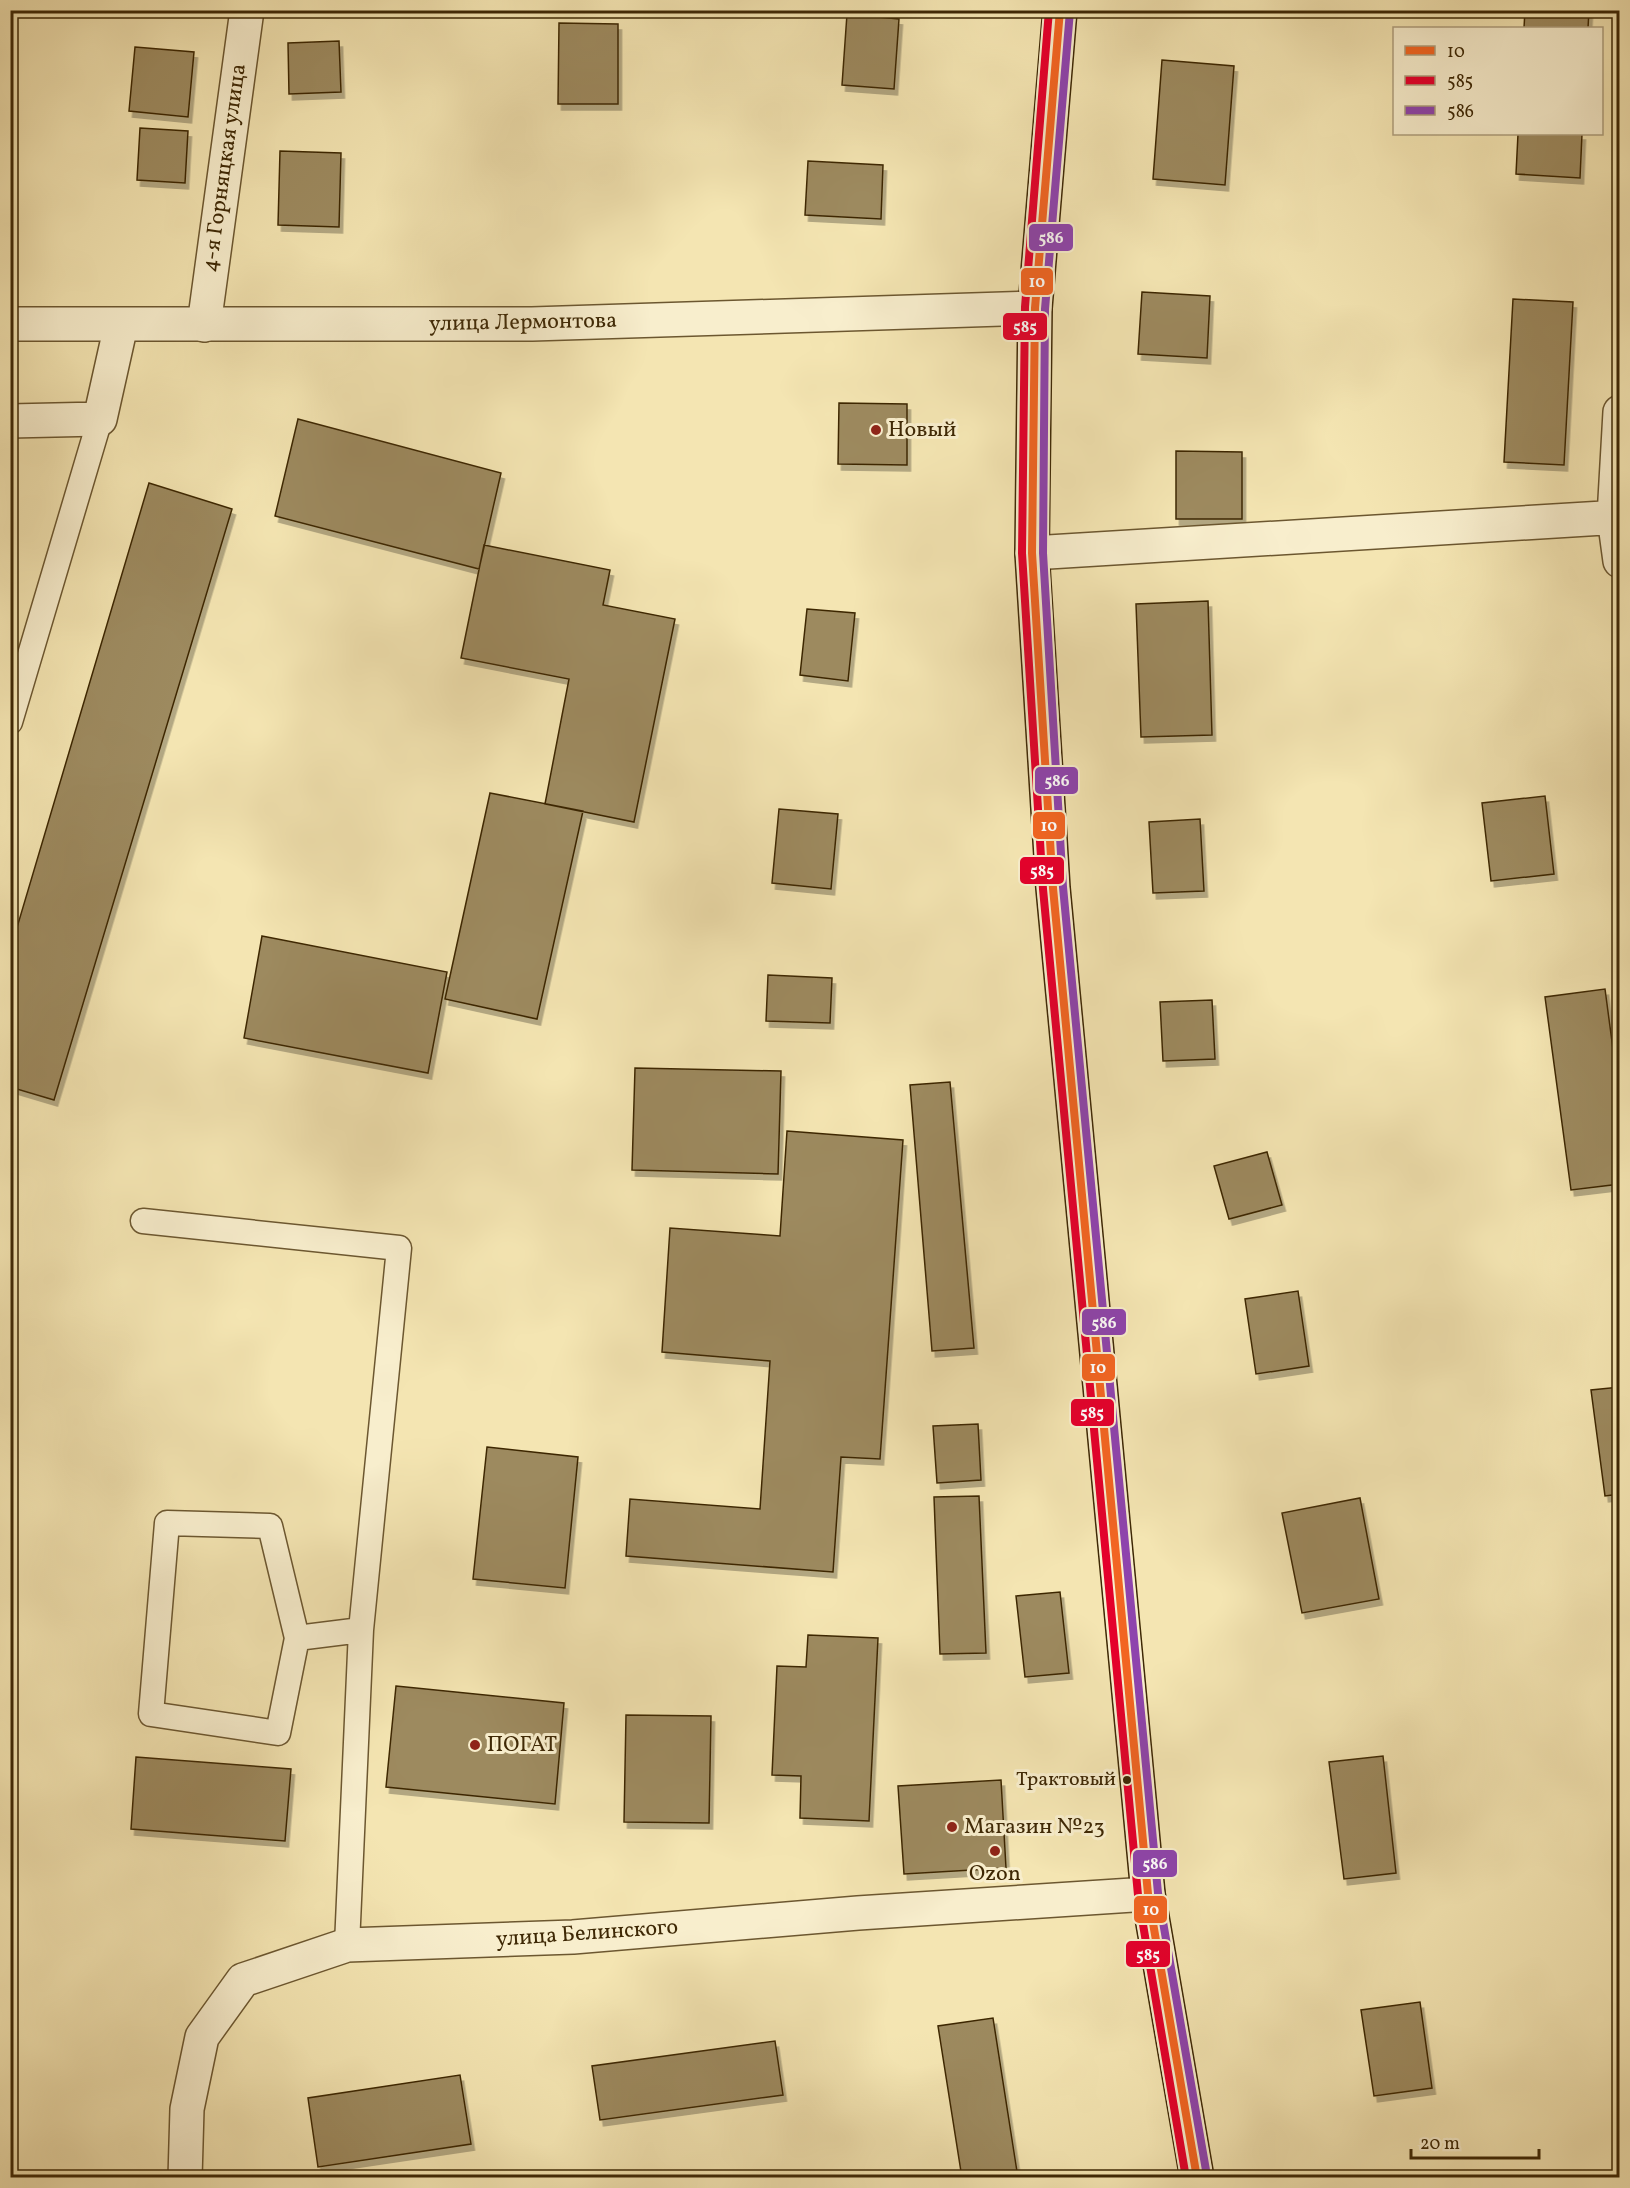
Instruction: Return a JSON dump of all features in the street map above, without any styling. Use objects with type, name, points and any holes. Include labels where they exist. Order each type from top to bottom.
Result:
[{"type":"street","name":"4-я Горняцкая улица","points":[[204,324],[247,10]]},
{"type":"street","points":[[1060,10],[1035,308],[1032,554],[1053,888],[1148,1894],[1197,2178]]},
{"type":"street","name":"улица Лермонтова","points":[[10,324],[532,324],[1035,308]]},
{"type":"street","points":[[10,422],[100,419],[121,325]]},
{"type":"street","points":[[1620,412],[1617,517],[1620,561]]},
{"type":"street","points":[[1032,554],[1617,517]]},
{"type":"street","name":"улица Белинского","points":[[185,2178],[187,2109],[202,2037],[243,1980],[347,1945],[573,1937],[858,1913],[1148,1894]]},
{"type":"lane","points":[[10,722],[100,419]]},
{"type":"lane","points":[[143,1221],[399,1248],[362,1630],[347,1945]]},
{"type":"lane","points":[[167,1523],[270,1526],[297,1638],[278,1732],[152,1714],[167,1523]]},
{"type":"lane","points":[[297,1638],[362,1630]]},
{"type":"building","points":[[1525,10],[1589,10],[1588,27],[1524,27]]},
{"type":"building","points":[[847,14],[899,19],[894,89],[842,85]]},
{"type":"building","points":[[559,23],[618,24],[618,104],[558,104]]},
{"type":"building","points":[[339,41],[341,92],[289,94],[288,43]]},
{"type":"building","points":[[135,47],[194,52],[188,117],[129,111]]},
{"type":"building","points":[[1162,60],[1234,66],[1225,185],[1153,179]]},
{"type":"building","points":[[140,128],[188,131],[185,183],[137,180]]},
{"type":"building","points":[[1518,135],[1582,135],[1580,178],[1516,174]]},
{"type":"building","points":[[280,151],[341,153],[339,227],[278,225]]},
{"type":"building","points":[[808,161],[883,165],[881,219],[805,215]]},
{"type":"building","points":[[1142,292],[1210,296],[1207,358],[1138,354]]},
{"type":"building","points":[[1513,299],[1573,302],[1564,465],[1504,462]]},
{"type":"building","points":[[839,403],[907,404],[907,465],[838,464]]},
{"type":"building","points":[[298,419],[501,473],[479,569],[275,516]]},
{"type":"building","points":[[1176,451],[1242,452],[1242,519],[1176,519]]},
{"type":"building","points":[[149,483],[232,509],[54,1100],[10,1087],[10,951]]},
{"type":"building","points":[[484,545],[610,570],[603,605],[675,619],[634,822],[545,804],[569,679],[461,658]]},
{"type":"building","points":[[1208,601],[1212,735],[1141,737],[1136,604]]},
{"type":"building","points":[[807,609],[855,613],[848,681],[800,675]]},
{"type":"building","points":[[490,793],[583,811],[537,1019],[445,999]]},
{"type":"building","points":[[1545,796],[1554,874],[1491,881],[1482,803]]},
{"type":"building","points":[[779,809],[838,814],[831,889],[772,883]]},
{"type":"building","points":[[1200,819],[1204,891],[1153,893],[1149,822]]},
{"type":"building","points":[[262,936],[447,972],[428,1073],[244,1038]]},
{"type":"building","points":[[768,975],[832,978],[830,1023],[766,1021]]},
{"type":"building","points":[[1605,989],[1620,1102],[1620,1184],[1571,1190],[1545,997]]},
{"type":"building","points":[[1212,1000],[1215,1059],[1163,1061],[1160,1002]]},
{"type":"building","points":[[635,1068],[781,1071],[778,1174],[632,1170]]},
{"type":"building","points":[[950,1082],[974,1348],[932,1351],[910,1085]]},
{"type":"building","points":[[787,1131],[903,1140],[880,1459],[841,1457],[833,1572],[626,1556],[630,1499],[760,1509],[770,1361],[662,1352],[670,1228],[780,1236]]},
{"type":"building","points":[[1267,1152],[1282,1205],[1229,1219],[1214,1166]]},
{"type":"building","points":[[1298,1291],[1309,1366],[1256,1374],[1245,1299]]},
{"type":"building","points":[[1620,1387],[1620,1494],[1605,1496],[1591,1390]]},
{"type":"building","points":[[978,1424],[981,1480],[937,1483],[933,1426]]},
{"type":"building","points":[[487,1447],[578,1457],[565,1588],[473,1579]]},
{"type":"building","points":[[979,1496],[986,1653],[940,1654],[934,1497]]},
{"type":"building","points":[[1360,1498],[1379,1599],[1302,1613],[1282,1513]]},
{"type":"building","points":[[1620,1560],[1620,1600],[1614,1561]]},
{"type":"building","points":[[1060,1592],[1069,1673],[1025,1677],[1016,1596]]},
{"type":"building","points":[[808,1635],[878,1638],[869,1821],[800,1818],[801,1776],[772,1775],[777,1666],[806,1667]]},
{"type":"building","name":"ПОГАТ","points":[[396,1686],[564,1703],[555,1804],[386,1787]]},
{"type":"building","points":[[626,1715],[711,1716],[709,1823],[624,1822]]},
{"type":"building","points":[[1383,1756],[1396,1873],[1344,1879],[1329,1762]]},
{"type":"building","points":[[136,1757],[291,1769],[285,1841],[131,1829]]},
{"type":"building","name":"Магазин №23","points":[[1001,1780],[1006,1868],[904,1874],[898,1786]]},
{"type":"building","points":[[1420,2002],[1432,2088],[1374,2096],[1361,2010]]},
{"type":"building","points":[[993,2018],[1018,2178],[962,2178],[938,2026]]},
{"type":"building","points":[[775,2041],[783,2095],[600,2120],[592,2066]]},
{"type":"building","points":[[460,2075],[471,2144],[318,2167],[308,2098]]},
{"type":"transit line","name":"585","points":[[1049,10],[1025,307],[1022,553],[1043,889],[1138,1895],[1186,2178]]},
{"type":"transit line","name":"10","points":[[1060,10],[1035,308],[1032,553],[1053,888],[1148,1894],[1197,2178]]},
{"type":"transit line","name":"586","points":[[1070,11],[1045,309],[1043,553],[1063,887],[1158,1893],[1207,2176]]},
{"type":"place","name":"Новый","points":[[876,430]]},
{"type":"place","name":"ПОГАТ","points":[[475,1745]]},
{"type":"place","name":"Трактовый","points":[[1127,1780]]},
{"type":"place","name":"Магазин №23","points":[[952,1827]]},
{"type":"place","name":"Ozon","points":[[995,1851]]}]
